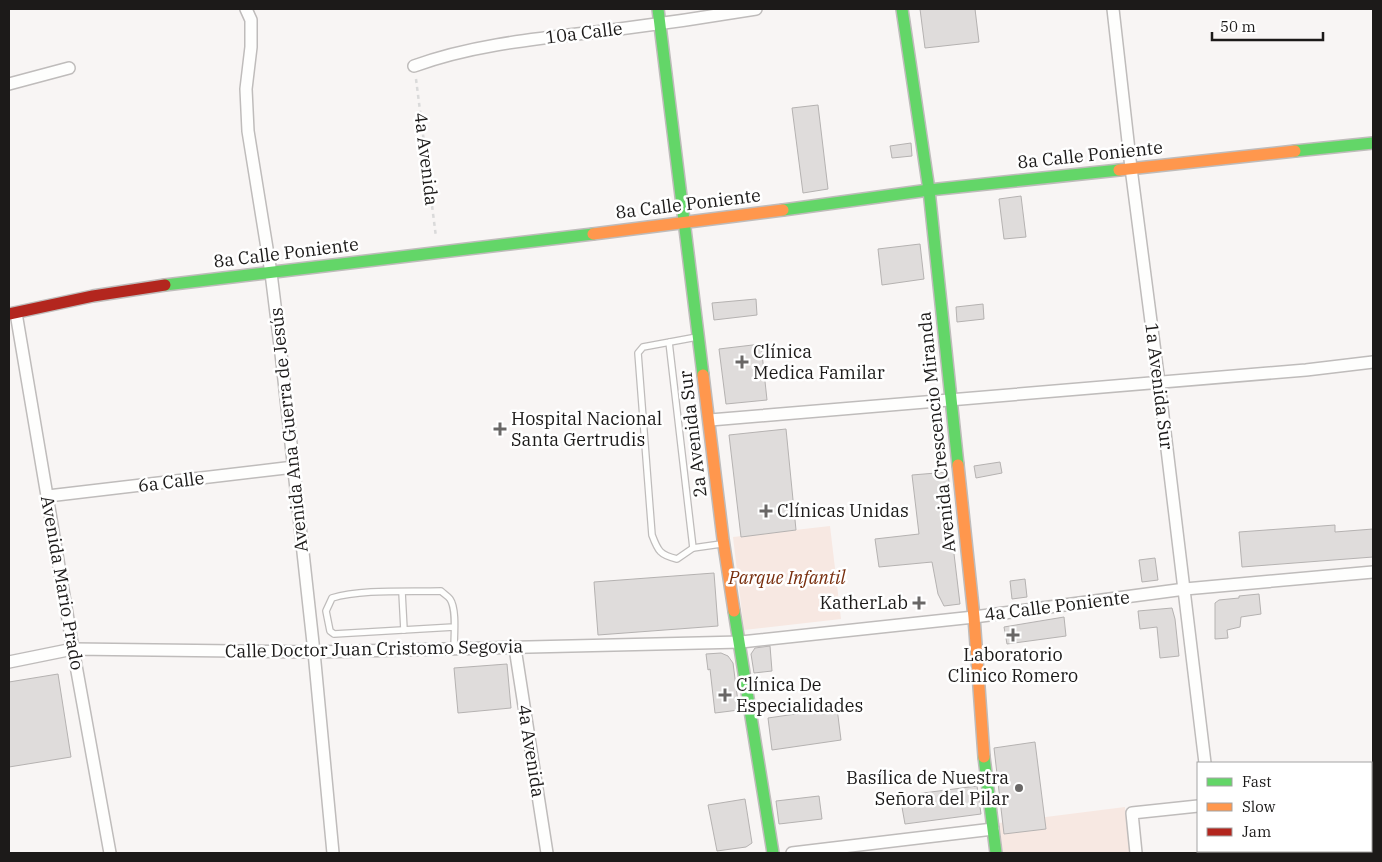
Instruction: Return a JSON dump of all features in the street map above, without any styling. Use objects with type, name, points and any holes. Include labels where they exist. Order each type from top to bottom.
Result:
[{"type":"main road","name":"2a Avenida Sur","points":[[658,9],[724,543],[773,853]]},
{"type":"main road","name":"Avenida Crescencio Miranda","points":[[902,9],[929,190],[974,617],[985,768],[996,853]]},
{"type":"main road","name":"8a Calle Poniente","points":[[12,314],[93,296],[178,283],[685,223],[929,190],[1373,143]]},
{"type":"street","name":"Avenida Ana Guerra de Jesús","points":[[246,9],[251,20],[251,47],[246,89],[248,130],[271,273],[294,467],[333,853]]},
{"type":"street","name":"10a Calle","points":[[414,66],[443,55],[520,41],[660,24],[756,9]]},
{"type":"street","name":"1a Avenida Sur","points":[[1113,9],[1205,762]]},
{"type":"street","points":[[9,84],[69,68]]},
{"type":"street","name":"Avenida Mario Prado","points":[[12,314],[48,496],[73,649],[110,853]]},
{"type":"street","points":[[710,420],[951,402],[1306,370],[1373,362]]},
{"type":"street","name":"6a Calle","points":[[48,496],[294,467]]},
{"type":"street","name":"4a Calle Poniente","points":[[741,642],[974,617],[1184,590],[1373,572]]},
{"type":"street","name":"Calle Doctor Juan Cristomo Segovia","points":[[9,662],[73,649],[314,652],[741,642]]},
{"type":"street","name":"4a Avenida","points":[[516,648],[547,853]]},
{"type":"street","points":[[1136,853],[1132,813],[1197,806]]},
{"type":"street","points":[[792,853],[993,829]]},
{"type":"lane","points":[[699,337],[643,347],[638,353],[652,535],[657,549],[666,556],[677,559],[693,548],[724,543]]},
{"type":"lane","points":[[669,342],[693,548]]},
{"type":"lane","points":[[454,627],[334,634],[330,631],[326,611],[332,598],[356,593],[441,591],[448,596],[453,606],[454,627],[454,649]]},
{"type":"lane","points":[[402,592],[404,630]]},
{"type":"path","name":"4a Avenida","points":[[414,66],[438,251]]},
{"type":"green space","name":"Parque Infantil","points":[[830,526],[841,619],[744,630],[733,537]]},
{"type":"green space","points":[[1125,807],[1130,853],[1003,853],[999,823]]},
{"type":"building","points":[[920,9],[975,9],[979,42],[925,48]]},
{"type":"building","points":[[818,105],[828,189],[803,193],[792,108]]},
{"type":"building","points":[[911,143],[912,156],[892,158],[890,146]]},
{"type":"building","points":[[1021,196],[1026,237],[1004,239],[999,199]]},
{"type":"building","points":[[920,244],[924,279],[882,285],[878,249]]},
{"type":"building","points":[[756,299],[757,315],[714,320],[712,303]]},
{"type":"building","points":[[983,304],[984,319],[957,322],[956,307]]},
{"type":"building","points":[[761,344],[767,400],[726,404],[719,349]]},
{"type":"building","points":[[786,429],[796,530],[741,537],[729,435]]},
{"type":"building","points":[[1000,462],[1002,473],[976,478],[974,466]]},
{"type":"building","points":[[948,472],[952,512],[949,512],[960,604],[944,606],[938,594],[932,562],[879,567],[875,539],[919,534],[912,475]]},
{"type":"building","points":[[1335,525],[1335,532],[1373,529],[1373,557],[1242,567],[1239,532]]},
{"type":"building","points":[[1155,558],[1158,580],[1142,582],[1139,560]]},
{"type":"building","points":[[714,573],[718,626],[598,635],[594,582]]},
{"type":"building","points":[[1025,579],[1027,597],[1012,599],[1010,581]]},
{"type":"building","points":[[1259,594],[1261,614],[1241,617],[1240,627],[1227,630],[1228,638],[1215,639],[1215,603],[1219,600]]},
{"type":"building","points":[[1172,608],[1179,656],[1160,658],[1157,627],[1140,629],[1138,611]]},
{"type":"building","points":[[1064,617],[1066,636],[1007,644],[1004,627]]},
{"type":"building","points":[[770,646],[772,671],[754,673],[751,654],[755,648]]},
{"type":"building","points":[[721,653],[728,656],[733,663],[739,710],[715,713],[710,669],[708,670],[706,654]]},
{"type":"building","points":[[507,664],[511,708],[458,713],[454,668]]},
{"type":"building","points":[[58,674],[71,757],[9,767],[9,682]]},
{"type":"building","points":[[837,708],[841,740],[772,750],[768,718]]},
{"type":"building","name":"Basílica de Nuestra Señora del Pilar","points":[[1035,742],[1046,829],[1004,834],[994,748]]},
{"type":"building","points":[[977,786],[981,814],[905,824],[900,796]]},
{"type":"building","points":[[819,796],[822,819],[779,824],[776,801]]},
{"type":"building","points":[[745,799],[752,843],[746,847],[717,851],[708,805]]},
{"type":"traffic: fast","points":[[658,9],[703,375]]},
{"type":"traffic: fast","points":[[902,9],[929,190],[958,465]]},
{"type":"traffic: fast","points":[[1295,151],[1373,143]]},
{"type":"traffic: fast","points":[[783,210],[929,190],[1119,170]]},
{"type":"traffic: fast","points":[[165,285],[593,234]]},
{"type":"traffic: fast","points":[[734,611],[773,853]]},
{"type":"traffic: fast","points":[[984,757],[996,853]]},
{"type":"traffic: slow","points":[[1119,170],[1295,151]]},
{"type":"traffic: slow","points":[[593,234],[783,210]]},
{"type":"traffic: slow","points":[[703,375],[723,539],[734,611]]},
{"type":"traffic: slow","points":[[958,465],[974,617],[984,757]]},
{"type":"traffic: jam","points":[[9,314],[93,296],[165,285]]},
{"type":"place","name":"Clínica Medica Familar","points":[[742,362]]},
{"type":"place","name":"Hospital Nacional Santa Gertrudis","points":[[500,429]]},
{"type":"place","name":"Clínicas Unidas","points":[[766,511]]},
{"type":"place","name":"KatherLab","points":[[919,603]]},
{"type":"place","name":"Laboratorio Clinico Romero","points":[[1013,635]]},
{"type":"place","name":"Clínica De Especialidades","points":[[725,695]]},
{"type":"place","name":"Basílica de Nuestra Señora del Pilar","points":[[1019,788]]}]
